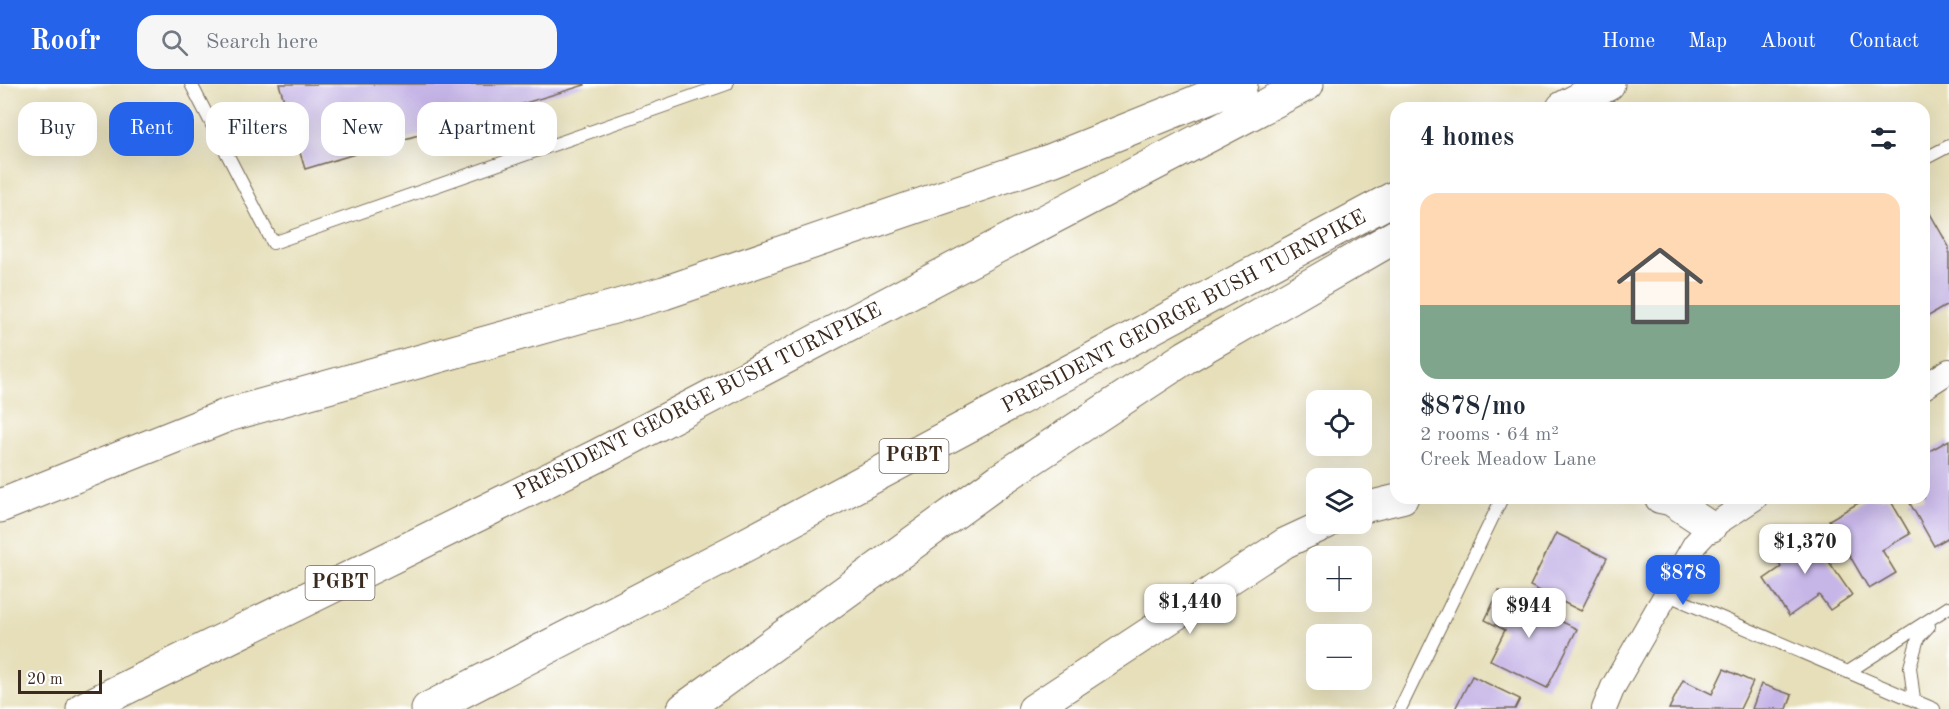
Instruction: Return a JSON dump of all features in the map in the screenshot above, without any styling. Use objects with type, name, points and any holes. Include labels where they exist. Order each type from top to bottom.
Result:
[{"type":"highway","points":[[0,506],[228,415],[664,293],[1052,160],[1241,84]]},
{"type":"highway","name":"PRESIDENT GEORGE BUSH TURNPIKE","points":[[83,709],[597,456],[1307,84]]},
{"type":"highway","points":[[1574,102],[1608,84]]},
{"type":"highway","points":[[1602,102],[1627,84]]},
{"type":"highway","name":"PRESIDENT GEORGE BUSH TURNPIKE","points":[[428,709],[754,541],[1390,200]]},
{"type":"highway","points":[[684,709],[1001,480],[1186,357],[1390,239]]},
{"type":"street","points":[[1930,383],[1949,371]]},
{"type":"street","points":[[1372,506],[1390,501]]},
{"type":"street","points":[[1676,504],[1711,527]]},
{"type":"street","points":[[1604,709],[1613,687],[1695,544],[1711,527],[1746,504]]},
{"type":"street","points":[[1033,709],[1285,543],[1306,533]]},
{"type":"lane","points":[[191,84],[273,243],[727,84]]},
{"type":"lane","points":[[1930,156],[1949,146]]},
{"type":"lane","points":[[1400,709],[1499,504]]},
{"type":"lane","points":[[1666,594],[1934,709]]},
{"type":"lane","points":[[1848,672],[1949,607],[1918,638],[1910,667],[1914,700]]},
{"type":"building","points":[[279,84],[585,84],[528,102],[417,102],[417,135],[405,139],[405,102],[321,102],[321,156],[348,156],[305,169],[301,156],[309,156],[309,102],[285,102]]},
{"type":"building","points":[[1930,214],[1949,247],[1949,304],[1930,315]]},
{"type":"building","points":[[1949,440],[1949,537],[1934,546],[1910,504],[1930,504],[1930,451]]},
{"type":"building","points":[[1857,504],[1892,504],[1910,534],[1882,550],[1896,573],[1869,589],[1829,520]]},
{"type":"building","points":[[1805,527],[1852,595],[1830,610],[1819,595],[1789,616],[1764,579],[1781,567],[1770,551]]},
{"type":"building","points":[[1556,533],[1607,558],[1581,611],[1530,586]]},
{"type":"building","points":[[1499,591],[1577,629],[1547,688],[1490,660],[1505,630],[1485,620]]},
{"type":"building","points":[[1724,669],[1753,682],[1740,709],[1669,709],[1683,680],[1712,694]]},
{"type":"building","points":[[1472,676],[1520,699],[1515,709],[1455,709]]},
{"type":"building","points":[[1761,684],[1792,695],[1787,709],[1752,709]]}]
